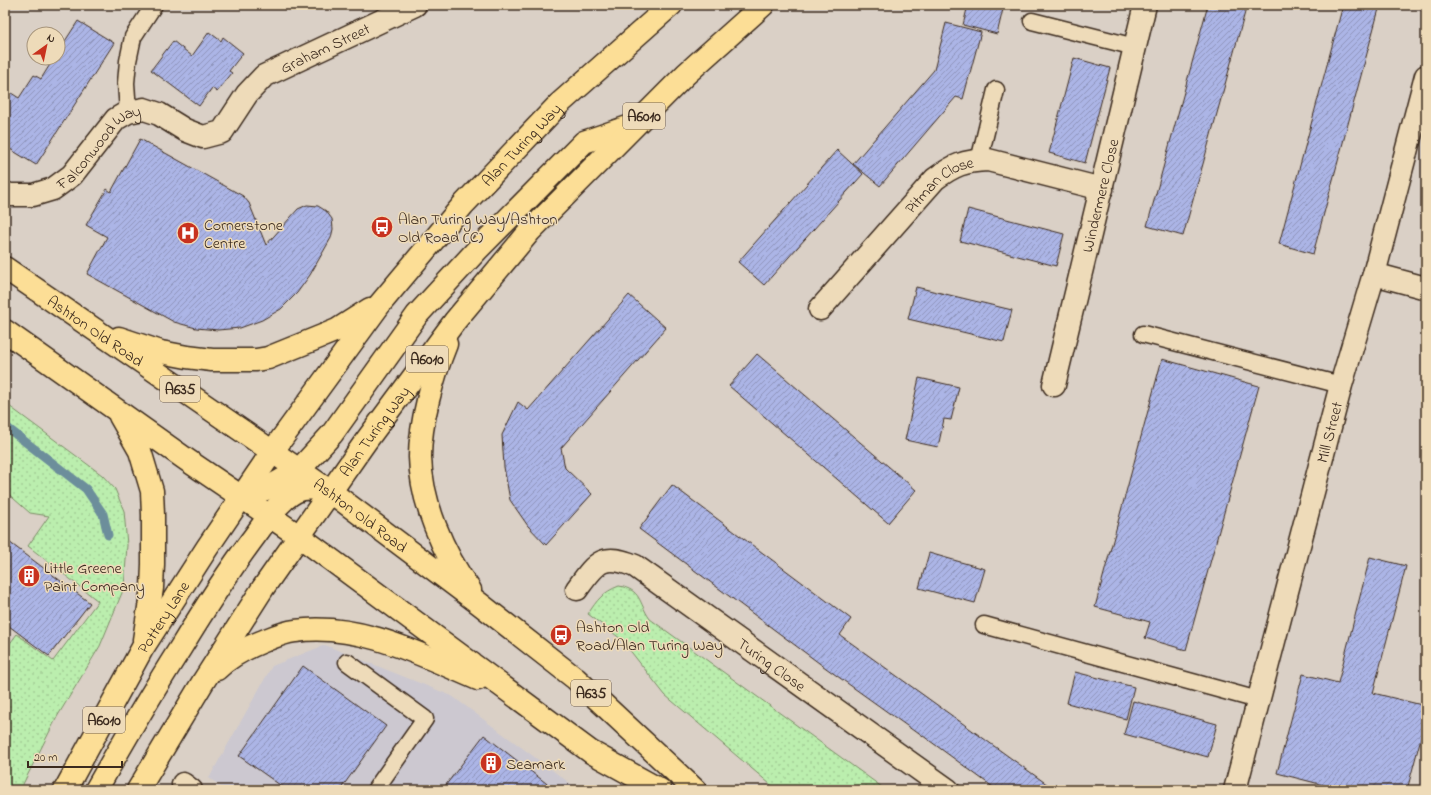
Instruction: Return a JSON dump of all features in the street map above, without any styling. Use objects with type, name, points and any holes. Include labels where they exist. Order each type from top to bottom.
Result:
[{"type":"highway","name":"Alan Turing Way","points":[[272,452],[380,304],[463,205],[553,110],[671,5]]},
{"type":"highway","name":"Alan Turing Way","points":[[331,492],[366,441],[455,321],[530,232],[686,74],[763,5]]},
{"type":"highway","points":[[240,497],[266,490],[299,470],[332,434],[417,315],[477,250],[584,142],[635,125]]},
{"type":"highway","name":"Ashton Old Road","points":[[5,268],[331,492],[480,604],[576,679],[695,790]]},
{"type":"highway","points":[[89,326],[132,343],[161,352],[212,360],[256,360],[268,358],[337,330],[380,304]]},
{"type":"highway","points":[[455,321],[440,360],[428,402],[420,456],[428,503],[440,537],[463,580],[480,604]]},
{"type":"highway","points":[[5,331],[240,497],[299,536],[591,752],[660,790]]},
{"type":"highway","points":[[118,411],[140,451],[152,491],[152,588],[142,649]]},
{"type":"highway","name":"Pottery Lane","points":[[65,790],[142,649],[240,497],[272,452]]},
{"type":"highway","points":[[96,790],[159,682],[203,611],[240,555],[270,516],[282,502],[296,491],[314,488],[331,492]]},
{"type":"highway","name":"A6010","points":[[138,790],[203,682],[263,588],[331,492]]},
{"type":"highway","points":[[203,682],[226,660],[244,649],[294,631],[316,630],[348,632],[371,637],[402,647],[507,691]]},
{"type":"street","name":"Graham Street","points":[[243,100],[264,76],[414,5]]},
{"type":"street","name":"Windermere Close","points":[[1054,385],[1145,5]]},
{"type":"street","name":"Mill Street","points":[[1235,790],[1341,385],[1374,274],[1426,76]]},
{"type":"street","name":"Falconwood Way","points":[[5,193],[10,195],[32,195],[54,189],[72,175],[116,119],[128,112],[144,109],[160,114],[185,130],[203,137],[222,132],[243,100]]},
{"type":"street","name":"Pitman Close","points":[[820,309],[935,179],[952,167],[971,161],[988,160],[1102,189]]},
{"type":"street","points":[[1374,274],[1426,288]]},
{"type":"street","name":"Turing Close","points":[[577,589],[594,567],[602,562],[613,560],[624,561],[635,566],[948,790]]},
{"type":"lane","points":[[128,112],[126,83],[128,61],[133,37],[154,5]]},
{"type":"lane","points":[[1032,20],[1135,47]]},
{"type":"lane","points":[[979,161],[996,90]]},
{"type":"lane","points":[[1143,334],[1341,385]]},
{"type":"lane","points":[[984,625],[1258,700]]},
{"type":"lane","points":[[347,662],[425,719],[374,790]]},
{"type":"shaded area","points":[[325,645],[452,696],[579,790],[226,790],[209,778],[272,666]]},
{"type":"green space","points":[[5,403],[102,475],[115,489],[124,511],[127,545],[124,588],[100,646],[57,717],[20,790],[5,790],[5,650],[17,634],[53,661],[98,601],[28,546],[49,516],[30,513],[5,491]]},
{"type":"green space","points":[[619,586],[632,590],[636,594],[650,619],[886,790],[777,790],[665,695],[621,639],[588,614],[601,597]]},
{"type":"building","points":[[968,5],[1004,5],[997,34],[963,25]]},
{"type":"building","points":[[1208,5],[1247,5],[1183,236],[1147,226]]},
{"type":"building","points":[[1343,5],[1380,5],[1313,254],[1279,244]]},
{"type":"building","points":[[78,21],[114,43],[36,165],[5,146],[5,89],[19,98],[34,75],[41,79],[49,66],[66,66],[66,40]]},
{"type":"building","points":[[946,23],[981,32],[963,99],[956,97],[880,186],[853,164],[934,70]]},
{"type":"building","points":[[209,32],[221,41],[223,37],[243,53],[229,71],[232,73],[217,92],[212,88],[199,106],[151,70],[173,41],[192,56]]},
{"type":"building","points":[[1074,58],[1110,68],[1085,163],[1049,153]]},
{"type":"building","name":"Cornerstone Centre","points":[[140,139],[243,196],[249,203],[266,245],[298,209],[307,205],[318,206],[326,211],[332,219],[333,229],[331,238],[310,275],[297,293],[281,309],[262,320],[240,328],[218,330],[196,328],[174,322],[87,274],[107,237],[86,225],[107,189],[111,192]]},
{"type":"building","points":[[837,150],[863,174],[764,285],[738,262]]},
{"type":"building","points":[[968,209],[1064,234],[1056,266],[960,241]]},
{"type":"building","points":[[916,287],[1012,310],[1004,342],[908,319]]},
{"type":"building","points":[[629,295],[666,328],[561,448],[565,468],[592,494],[546,545],[528,526],[510,500],[504,467],[502,435],[518,402],[528,410]]},
{"type":"building","points":[[757,354],[916,490],[888,523],[729,386]]},
{"type":"building","points":[[1162,359],[1259,386],[1186,650],[1145,638],[1150,622],[1095,607]]},
{"type":"building","points":[[919,378],[959,387],[951,420],[944,419],[938,447],[905,440]]},
{"type":"building","points":[[672,485],[851,619],[840,635],[1055,790],[997,790],[915,730],[914,731],[819,663],[639,529]]},
{"type":"building","name":"Little Greene Paint Company","points":[[5,539],[90,603],[49,656],[5,623]]},
{"type":"building","points":[[929,553],[985,569],[975,603],[919,588]]},
{"type":"building","points":[[1370,557],[1406,566],[1373,693],[1426,706],[1426,719],[1407,790],[1343,790],[1277,773],[1303,674],[1338,683]]},
{"type":"building","points":[[303,666],[386,726],[340,790],[287,790],[239,756]]},
{"type":"building","points":[[1075,672],[1134,687],[1126,719],[1067,703]]},
{"type":"building","points":[[1133,701],[1217,724],[1208,757],[1124,734]]},
{"type":"building","name":"Seamark","points":[[484,735],[555,790],[442,790]]},
{"type":"waterway","points":[[5,426],[86,489],[103,514],[108,535]]},
{"type":"place","name":"Alan Turing Way/Ashton Old Road (C)","points":[[382,227]]},
{"type":"place","name":"Cornerstone Centre","points":[[188,233]]},
{"type":"place","name":"Little Greene Paint Company","points":[[29,576]]},
{"type":"place","name":"Ashton Old Road/Alan Turing Way","points":[[561,635]]},
{"type":"place","name":"Seamark","points":[[491,763]]}]
